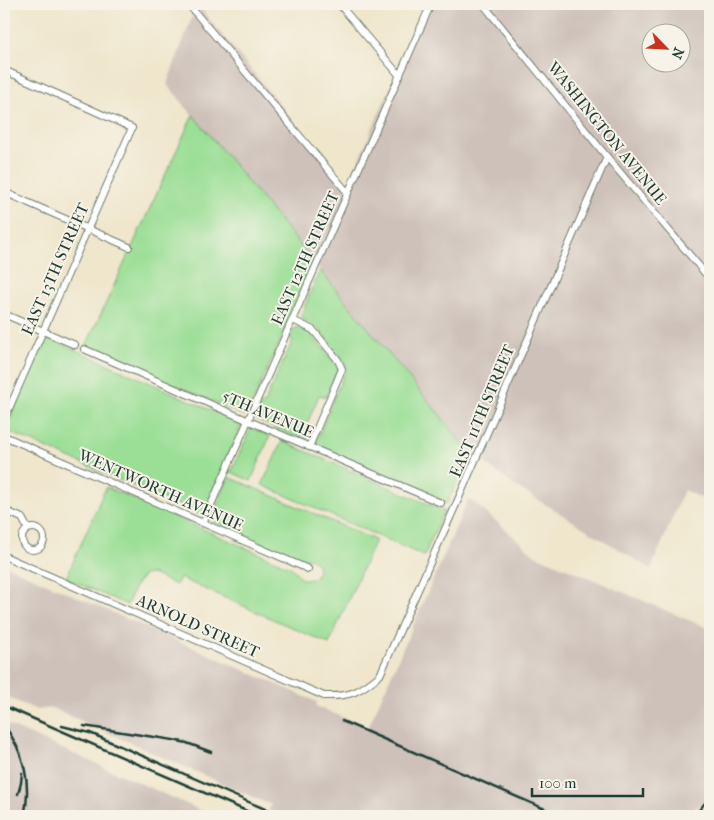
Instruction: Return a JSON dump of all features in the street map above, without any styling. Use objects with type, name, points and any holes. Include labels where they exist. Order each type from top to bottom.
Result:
[{"type":"street","points":[[188,4],[348,193]]},
{"type":"street","points":[[338,4],[400,76]]},
{"type":"street","name":"EAST 12TH STREET","points":[[204,523],[431,4]]},
{"type":"street","name":"WASHINGTON AVENUE","points":[[483,4],[607,157],[710,279]]},
{"type":"street","name":"EAST 13TH STREET","points":[[4,70],[132,128],[4,420]]},
{"type":"street","name":"EAST 11TH STREET","points":[[380,675],[454,510],[607,157]]},
{"type":"street","points":[[4,192],[130,247]]},
{"type":"street","points":[[4,314],[75,345]]},
{"type":"street","points":[[293,320],[313,330],[338,360],[342,368],[309,447]]},
{"type":"street","name":"5TH AVENUE","points":[[84,349],[441,503]]},
{"type":"street","name":"WENTWORTH AVENUE","points":[[4,436],[308,569]]},
{"type":"street","points":[[4,510],[22,518],[28,529]]},
{"type":"street","name":"ARNOLD STREET","points":[[4,556],[324,696],[344,696],[363,689],[380,675]]},
{"type":"shaded area","points":[[197,4],[347,186],[427,4],[710,4],[710,502],[684,490],[651,569],[512,484],[471,453],[167,84]]},
{"type":"shaded area","points":[[468,500],[476,504],[535,555],[710,629],[710,793],[699,806],[680,816],[267,816],[271,805],[52,708],[37,710],[4,696],[4,565],[317,702],[316,706],[368,728]]},
{"type":"shaded area","points":[[4,723],[180,801],[214,816],[4,816]]},
{"type":"green space","points":[[193,115],[315,263],[247,415],[243,415],[86,346]]},
{"type":"green space","points":[[320,270],[470,452],[447,504],[319,448],[315,444],[346,369],[342,359],[329,341],[301,315]]},
{"type":"green space","points":[[298,327],[310,333],[338,368],[326,397],[319,395],[307,424],[313,428],[309,438],[304,441],[257,420],[255,416],[260,405],[264,404],[293,340],[290,338],[293,330]]},
{"type":"green space","points":[[47,337],[242,424],[203,516],[5,430]]},
{"type":"green space","points":[[251,428],[270,436],[251,481],[231,472]]},
{"type":"green space","points":[[282,441],[444,511],[424,556],[262,485]]},
{"type":"green space","points":[[229,477],[375,540],[329,644],[180,578],[176,585],[152,574],[144,575],[136,584],[127,605],[66,578],[106,487],[290,567],[302,579],[314,578],[318,566],[310,558],[299,559],[212,521],[211,518]]},
{"type":"railway","points":[[4,706],[258,816]]},
{"type":"railway","points":[[342,721],[561,816]]},
{"type":"railway","points":[[4,725],[17,746],[24,769],[27,792],[24,816]]},
{"type":"railway","points":[[62,726],[90,733],[281,816]]},
{"type":"railway","points":[[84,726],[173,740],[211,752]]},
{"type":"railway","points":[[18,794],[22,773]]},
{"type":"railway","points":[[694,816],[710,797]]},
{"type":"railway","points":[[707,816],[710,810]]}]
